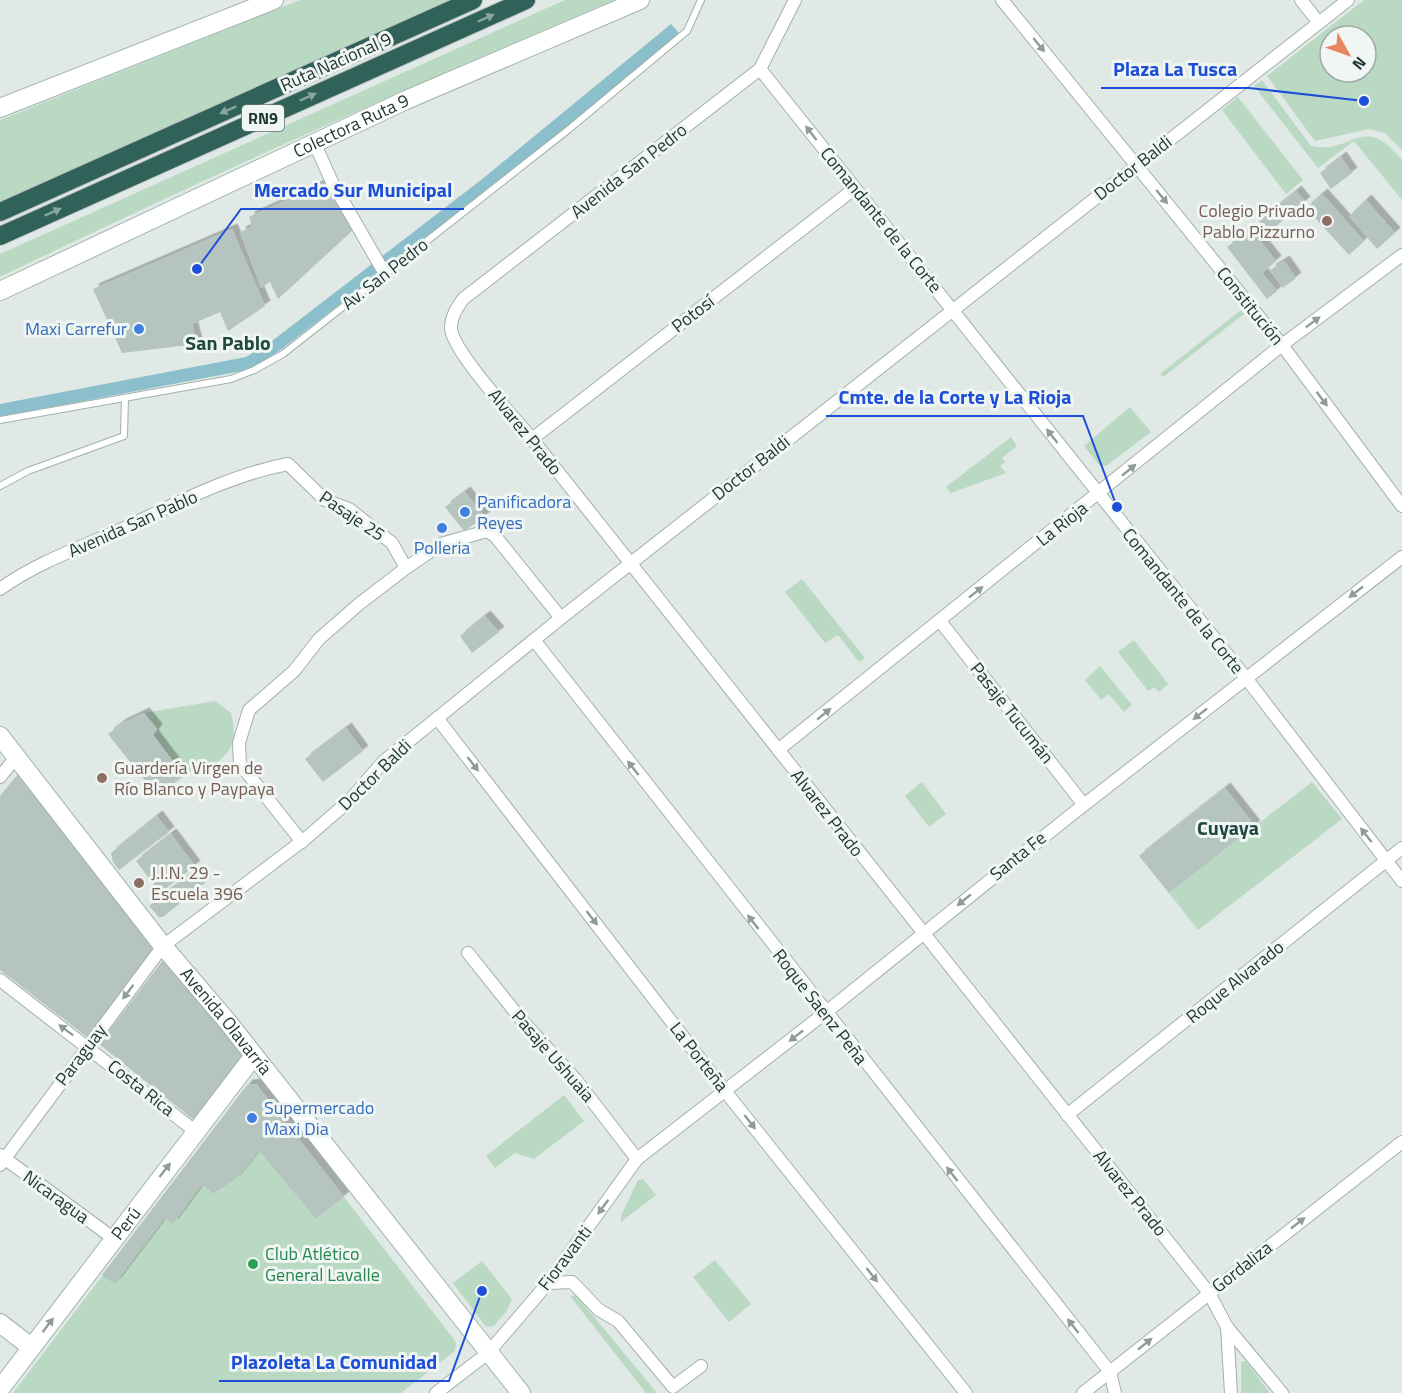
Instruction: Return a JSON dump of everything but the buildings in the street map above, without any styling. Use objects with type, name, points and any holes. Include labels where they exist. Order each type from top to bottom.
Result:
[{"type":"highway","name":"Ruta Nacional 9","points":[[0,212],[473,0]]},
{"type":"highway","name":"Ruta Nacional 9","points":[[0,236],[526,0]]},
{"type":"street","points":[[0,108],[274,0]]},
{"type":"street","name":"Colectora Ruta 9","points":[[0,291],[406,99],[640,0]]},
{"type":"street","name":"Avenida San Pedro","points":[[451,330],[454,314],[463,299],[760,69],[795,0]]},
{"type":"street","name":"Constitución","points":[[1002,0],[1282,345],[1402,506]]},
{"type":"street","points":[[1301,0],[1319,23]]},
{"type":"street","name":"Doctor Baldi","points":[[163,946],[302,842],[349,801],[383,762],[561,618],[1348,0]]},
{"type":"street","name":"Comandante de la Corte","points":[[760,69],[1246,678],[1402,881]]},
{"type":"street","points":[[314,142],[332,182],[385,273]]},
{"type":"street","name":"Potosí","points":[[532,439],[854,189]]},
{"type":"street","name":"La Rioja","points":[[778,750],[1099,495],[1282,345],[1402,255]]},
{"type":"street","name":"Alvarez Prado","points":[[451,330],[459,351],[532,439],[1209,1293],[1227,1327]]},
{"type":"street","name":"Pasaje 25","points":[[270,468],[288,464],[326,500],[349,509],[392,543],[406,568]]},
{"type":"street","name":"Avenida San Pablo","points":[[0,589],[17,577],[69,552],[239,478],[270,468]]},
{"type":"street","points":[[302,842],[240,764],[238,743],[249,710],[294,671],[305,653],[327,632],[406,568],[441,544],[487,531],[495,536],[561,618]]},
{"type":"street","name":"Santa Fe","points":[[637,1159],[1402,556]]},
{"type":"street","name":"Pasaje Tucumán","points":[[940,621],[1084,805]]},
{"type":"street","name":"Roque Saenz Peña","points":[[534,640],[825,1013],[1110,1372]]},
{"type":"street","name":"La Porteña","points":[[437,718],[725,1091],[966,1393]]},
{"type":"street","name":"Avenida Olavarría","points":[[0,736],[163,946],[227,1021],[253,1057],[521,1393]]},
{"type":"street","points":[[0,777],[17,756]]},
{"type":"street","name":"Roque Alvarado","points":[[1067,1115],[1402,848]]},
{"type":"street","name":"Paraguay","points":[[2,1160],[163,946]]},
{"type":"street","name":"Pasaje Ushuaia","points":[[468,953],[520,1018],[576,1080],[637,1159]]},
{"type":"street","name":"Costa Rica","points":[[0,980],[195,1131]]},
{"type":"street","name":"Perú","points":[[0,1389],[253,1057]]},
{"type":"street","name":"Gordaliza","points":[[1083,1393],[1402,1142]]},
{"type":"street","name":"Fioravanti","points":[[436,1393],[488,1353],[548,1283],[637,1159]]},
{"type":"street","name":"Nicaragua","points":[[2,1160],[113,1238]]},
{"type":"street","points":[[548,1283],[572,1282],[599,1310],[618,1321],[673,1387],[701,1366]]},
{"type":"street","points":[[0,1323],[31,1347]]},
{"type":"street","points":[[1227,1327],[1231,1393]]},
{"type":"street","points":[[1227,1327],[1282,1393]]},
{"type":"street","points":[[1110,1372],[1115,1393]]},
{"type":"lane","name":"Av. San Pedro","points":[[0,420],[231,379],[254,370],[283,354],[567,130],[687,31],[701,0]]},
{"type":"lane","points":[[0,486],[28,471],[124,436],[125,398]]},
{"type":"green space","points":[[300,0],[451,0],[0,203],[0,120]]},
{"type":"green space","points":[[565,0],[614,0],[305,135],[0,277],[0,254]]},
{"type":"green space","points":[[1364,0],[1402,0],[1402,150],[1385,133],[1369,129],[1315,141],[1267,76],[1318,36],[1318,84],[1378,84],[1378,24],[1333,24]]},
{"type":"green space","points":[[1262,80],[1311,146],[1337,145],[1366,136],[1377,138],[1388,146],[1402,160],[1402,200],[1354,141],[1318,168],[1254,86]]},
{"type":"green space","points":[[1238,97],[1303,180],[1286,194],[1222,110]]},
{"type":"green space","points":[[1241,310],[1244,314],[1163,377],[1160,374]]},
{"type":"green space","points":[[1130,407],[1151,432],[1106,466],[1099,465],[1084,446]]},
{"type":"green space","points":[[1011,437],[1017,446],[1002,458],[1005,462],[1000,466],[1006,473],[951,493],[946,487]]},
{"type":"green space","points":[[802,579],[865,658],[859,662],[838,635],[825,643],[785,592]]},
{"type":"green space","points":[[1134,640],[1168,684],[1159,692],[1154,687],[1148,691],[1118,652]]},
{"type":"green space","points":[[1100,666],[1132,705],[1124,712],[1109,694],[1101,700],[1085,680]]},
{"type":"green space","points":[[215,701],[231,713],[234,731],[232,745],[224,757],[209,769],[201,765],[184,776],[153,735],[157,729],[144,713]]},
{"type":"green space","points":[[922,782],[946,814],[929,827],[905,796]]},
{"type":"green space","points":[[1312,782],[1342,819],[1198,930],[1169,893]]},
{"type":"green space","points":[[564,1095],[584,1121],[534,1159],[515,1153],[495,1168],[486,1156]]},
{"type":"green space","name":"Club Atlético General Lavalle","points":[[259,1151],[316,1219],[344,1197],[456,1342],[455,1351],[401,1393],[13,1393],[182,1171],[213,1194],[236,1179]]},
{"type":"green space","points":[[643,1179],[656,1195],[621,1222],[621,1216],[638,1180]]},
{"type":"green space","points":[[715,1260],[751,1304],[729,1322],[693,1277]]},
{"type":"green space","points":[[482,1261],[512,1299],[506,1312],[494,1326],[486,1327],[453,1283]]},
{"type":"green space","points":[[576,1295],[657,1393],[646,1393],[570,1296]]},
{"type":"green space","points":[[1246,1361],[1270,1393],[1241,1393],[1241,1362]]},
{"type":"water","points":[[671,24],[680,34],[582,116],[279,351],[252,369],[0,417],[0,404],[246,357],[272,341],[481,180]]},
{"type":"place","name":"Plaza La Tusca","points":[[1364,101]]},
{"type":"place","name":"Colegio Privado Pablo Pizzurno","points":[[1327,221]]},
{"type":"place","name":"Mercado Sur Municipal","points":[[197,269]]},
{"type":"place","name":"Maxi Carrefur","points":[[139,329]]},
{"type":"place","name":"Cmte. de la Corte y La Rioja","points":[[1117,507]]},
{"type":"place","name":"Panificadora Reyes","points":[[465,512]]},
{"type":"place","name":"Polleria","points":[[442,528]]},
{"type":"place","name":"Guardería Virgen de Río Blanco y Paypaya","points":[[102,778]]},
{"type":"place","name":"J.I.N. 29 - Escuela 396","points":[[139,883]]},
{"type":"place","name":"Supermercado Maxi Dia","points":[[252,1118]]},
{"type":"place","name":"Club Atlético General Lavalle","points":[[253,1264]]},
{"type":"place","name":"Plazoleta La Comunidad","points":[[482,1291]]},
{"type":"district","name":"San Pablo","points":[[228,343]]},
{"type":"district","name":"Cuyaya","points":[[1228,828]]}]
